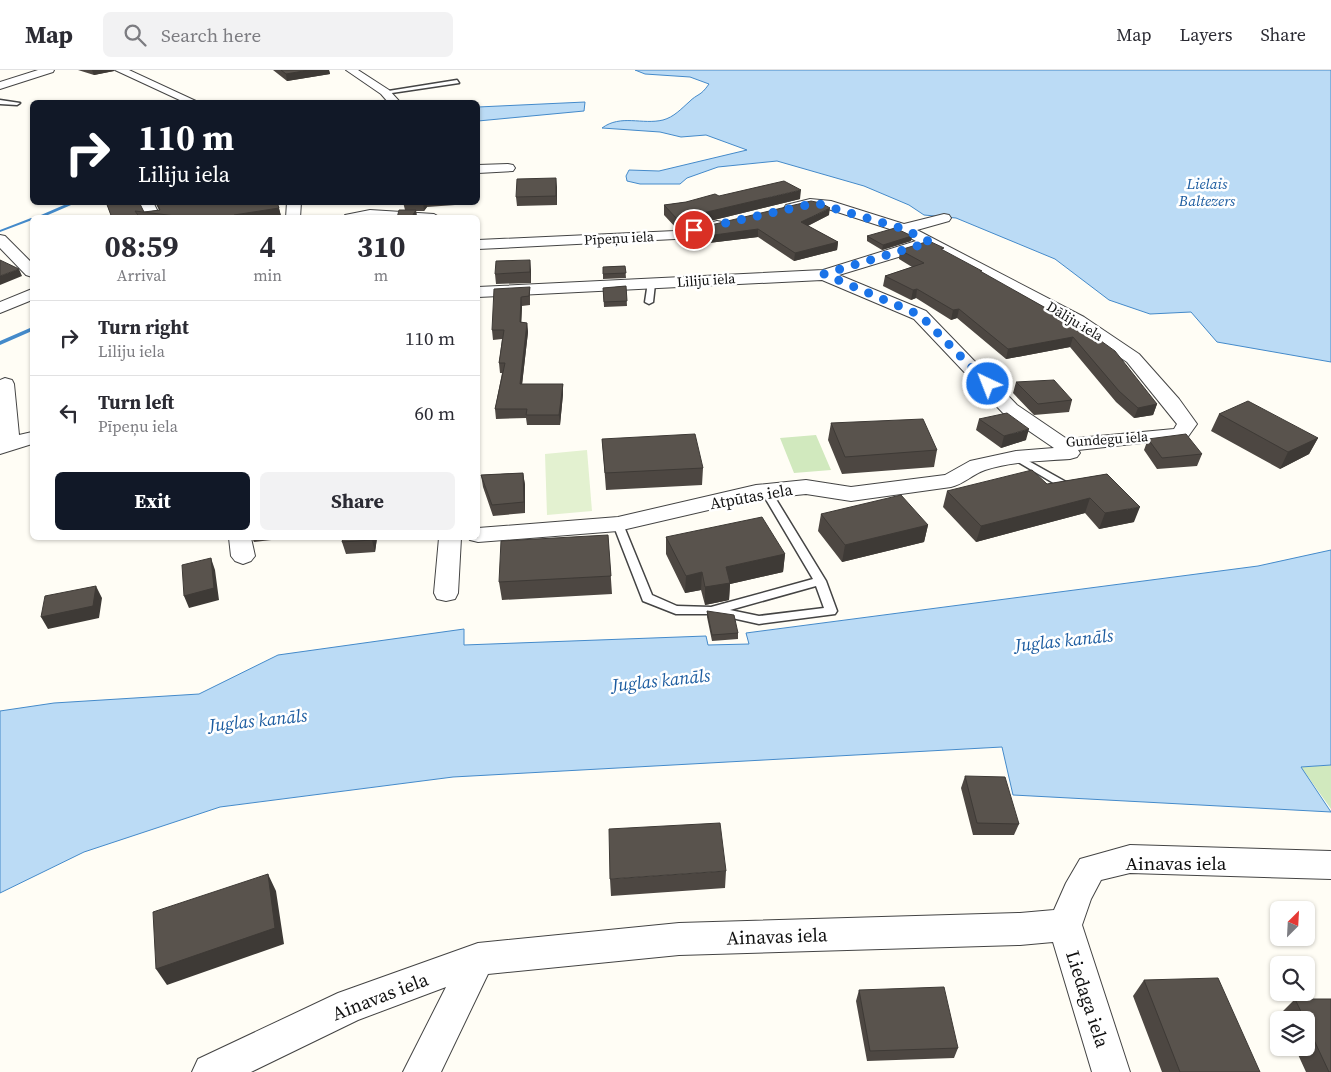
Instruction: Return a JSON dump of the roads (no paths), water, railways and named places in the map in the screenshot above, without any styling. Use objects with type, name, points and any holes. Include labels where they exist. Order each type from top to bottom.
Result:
[{"type":"street","points":[[3,84],[49,70]]},
{"type":"street","points":[[120,70],[188,100]]},
{"type":"street","points":[[351,70],[385,92],[392,100]]},
{"type":"street","points":[[480,170],[508,168]]},
{"type":"street","points":[[778,211],[816,203],[904,229],[930,242]]},
{"type":"street","points":[[358,215],[375,208],[416,215]]},
{"type":"street","points":[[904,229],[944,218]]},
{"type":"street","name":"Pīpeņu iela","points":[[480,245],[675,235],[731,222]]},
{"type":"street","points":[[0,239],[30,270]]},
{"type":"street","name":"Liliju iela","points":[[480,292],[824,274],[930,242]]},
{"type":"street","name":"Dāliju iela","points":[[930,242],[1078,321],[1132,358],[1172,403],[1187,424],[1180,434]]},
{"type":"street","name":"Gundegu iela","points":[[824,274],[920,315],[1010,409],[1064,445],[1180,434]]},
{"type":"street","points":[[0,308],[30,295]]},
{"type":"street","points":[[4,384],[5,446],[30,439]]},
{"type":"street","name":"Atpūtas iela","points":[[480,536],[618,524],[766,491],[806,487],[851,494],[951,482],[977,465],[1016,457],[1070,453],[1064,445]]},
{"type":"street","points":[[446,593],[451,540]]},
{"type":"street","name":"Ainavas iela","points":[[211,1072],[350,1005],[478,959],[679,939],[1020,929],[1065,925],[1076,893],[1091,869],[1130,859],[1331,865]]},
{"type":"street","name":"Liedaga iela","points":[[1065,925],[1111,1072]]},
{"type":"street","points":[[422,1072],[478,959]]},
{"type":"lane","points":[[385,92],[458,82]]},
{"type":"lane","points":[[0,102],[16,103]]},
{"type":"lane","points":[[649,302],[651,284]]},
{"type":"lane","points":[[1016,457],[1074,491]]},
{"type":"lane","points":[[618,524],[647,598],[676,610],[711,611],[759,620],[831,612],[820,580],[766,491]]},
{"type":"lane","points":[[711,611],[820,580]]},
{"type":"water","name":"Lielais Baltezers","points":[[635,70],[1331,70],[1331,362],[1217,342],[1191,312],[1150,314],[1109,300],[1055,259],[956,218],[924,215],[909,205],[864,186],[777,161],[718,167],[687,178],[680,184],[640,184],[627,181],[626,176],[629,170],[659,171],[747,150],[706,135],[681,137],[660,132],[602,128],[609,124],[624,121],[667,119],[701,93],[709,84],[690,77],[645,74]]},
{"type":"water","points":[[585,102],[584,111],[480,121],[480,107]]},
{"type":"water","name":"Juglas kanāls","points":[[1331,550],[1331,765],[1301,767],[1331,812],[1013,795],[1002,747],[453,777],[220,807],[84,852],[0,893],[0,711],[54,703],[199,694],[278,655],[464,629],[464,645],[706,636],[708,645],[749,644],[746,633],[1258,566]]},
{"type":"waterway","points":[[44,215],[68,205]]},
{"type":"waterway","points":[[0,231],[30,220]]},
{"type":"waterway","points":[[0,343],[30,330]]}]
